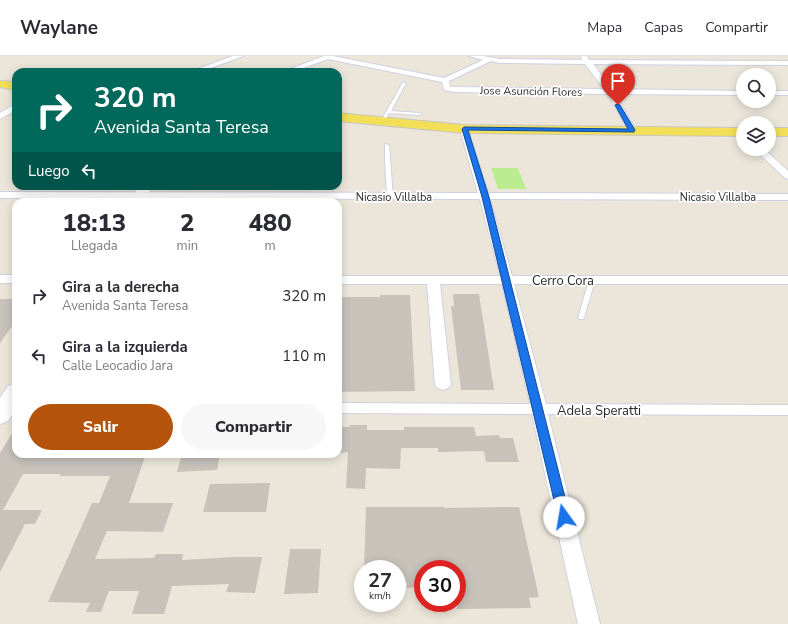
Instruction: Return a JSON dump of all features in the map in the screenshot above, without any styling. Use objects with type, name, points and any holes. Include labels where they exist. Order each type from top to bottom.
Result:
[{"type":"main road","points":[[0,84],[12,86]]},
{"type":"main road","points":[[342,117],[386,117],[464,129],[736,132]]},
{"type":"main road","points":[[776,132],[788,132]]},
{"type":"street","points":[[205,68],[240,56]]},
{"type":"street","points":[[472,56],[500,61],[586,59],[788,64]]},
{"type":"street","points":[[297,68],[329,57]]},
{"type":"street","name":"Jose Asunción Flores","points":[[329,57],[445,80],[447,88],[454,90],[611,93],[736,93]]},
{"type":"street","points":[[586,59],[611,93],[632,130]]},
{"type":"street","points":[[445,80],[491,60]]},
{"type":"street","points":[[776,93],[788,94]]},
{"type":"street","points":[[0,117],[12,110]]},
{"type":"street","points":[[464,129],[486,197],[589,624]]},
{"type":"street","points":[[767,156],[788,176]]},
{"type":"street","name":"Nicasio Villalba","points":[[0,195],[788,197]]},
{"type":"street","points":[[0,280],[12,279]]},
{"type":"street","name":"Cerro Cora","points":[[342,280],[788,280]]},
{"type":"street","points":[[433,280],[443,385]]},
{"type":"street","name":"Adela Speratti","points":[[342,408],[788,410]]},
{"type":"lane","points":[[386,117],[404,83]]},
{"type":"lane","points":[[386,117],[420,114]]},
{"type":"lane","points":[[387,145],[390,197]]},
{"type":"lane","points":[[581,318],[586,298],[592,286],[592,280]]},
{"type":"green space","points":[[491,168],[518,168],[526,189],[498,189]]},
{"type":"building","points":[[453,294],[479,294],[494,390],[461,390],[451,306],[454,306]]},
{"type":"building","points":[[380,295],[410,295],[415,391],[342,392],[342,297],[380,297]]},
{"type":"building","points":[[0,299],[12,299],[12,326],[0,343]]},
{"type":"building","points":[[350,425],[367,425],[367,430],[404,430],[404,427],[474,427],[476,436],[499,435],[500,438],[513,438],[519,462],[486,462],[484,451],[438,452],[438,448],[401,448],[400,469],[366,468],[365,489],[346,488],[348,452],[342,453],[342,427],[349,427]]},
{"type":"building","points":[[12,434],[12,458],[145,458],[129,503],[173,503],[163,532],[107,531],[95,559],[154,558],[156,554],[183,554],[182,560],[262,557],[255,593],[226,592],[229,584],[172,586],[164,614],[132,614],[139,591],[109,591],[101,612],[86,612],[90,603],[48,602],[92,503],[99,503],[110,476],[23,474],[3,510],[42,510],[35,524],[25,524],[0,572],[0,453]]},
{"type":"building","points":[[181,458],[219,458],[217,470],[177,472]]},
{"type":"building","points":[[270,483],[266,512],[203,512],[210,484]]},
{"type":"building","points":[[366,507],[519,507],[539,597],[529,598],[531,608],[466,609],[466,560],[414,560],[414,588],[407,588],[406,560],[364,560]]},
{"type":"building","points":[[290,549],[321,549],[318,593],[284,594]]},
{"type":"route","points":[[564,517],[486,197],[464,129],[632,130],[618,105]]}]
